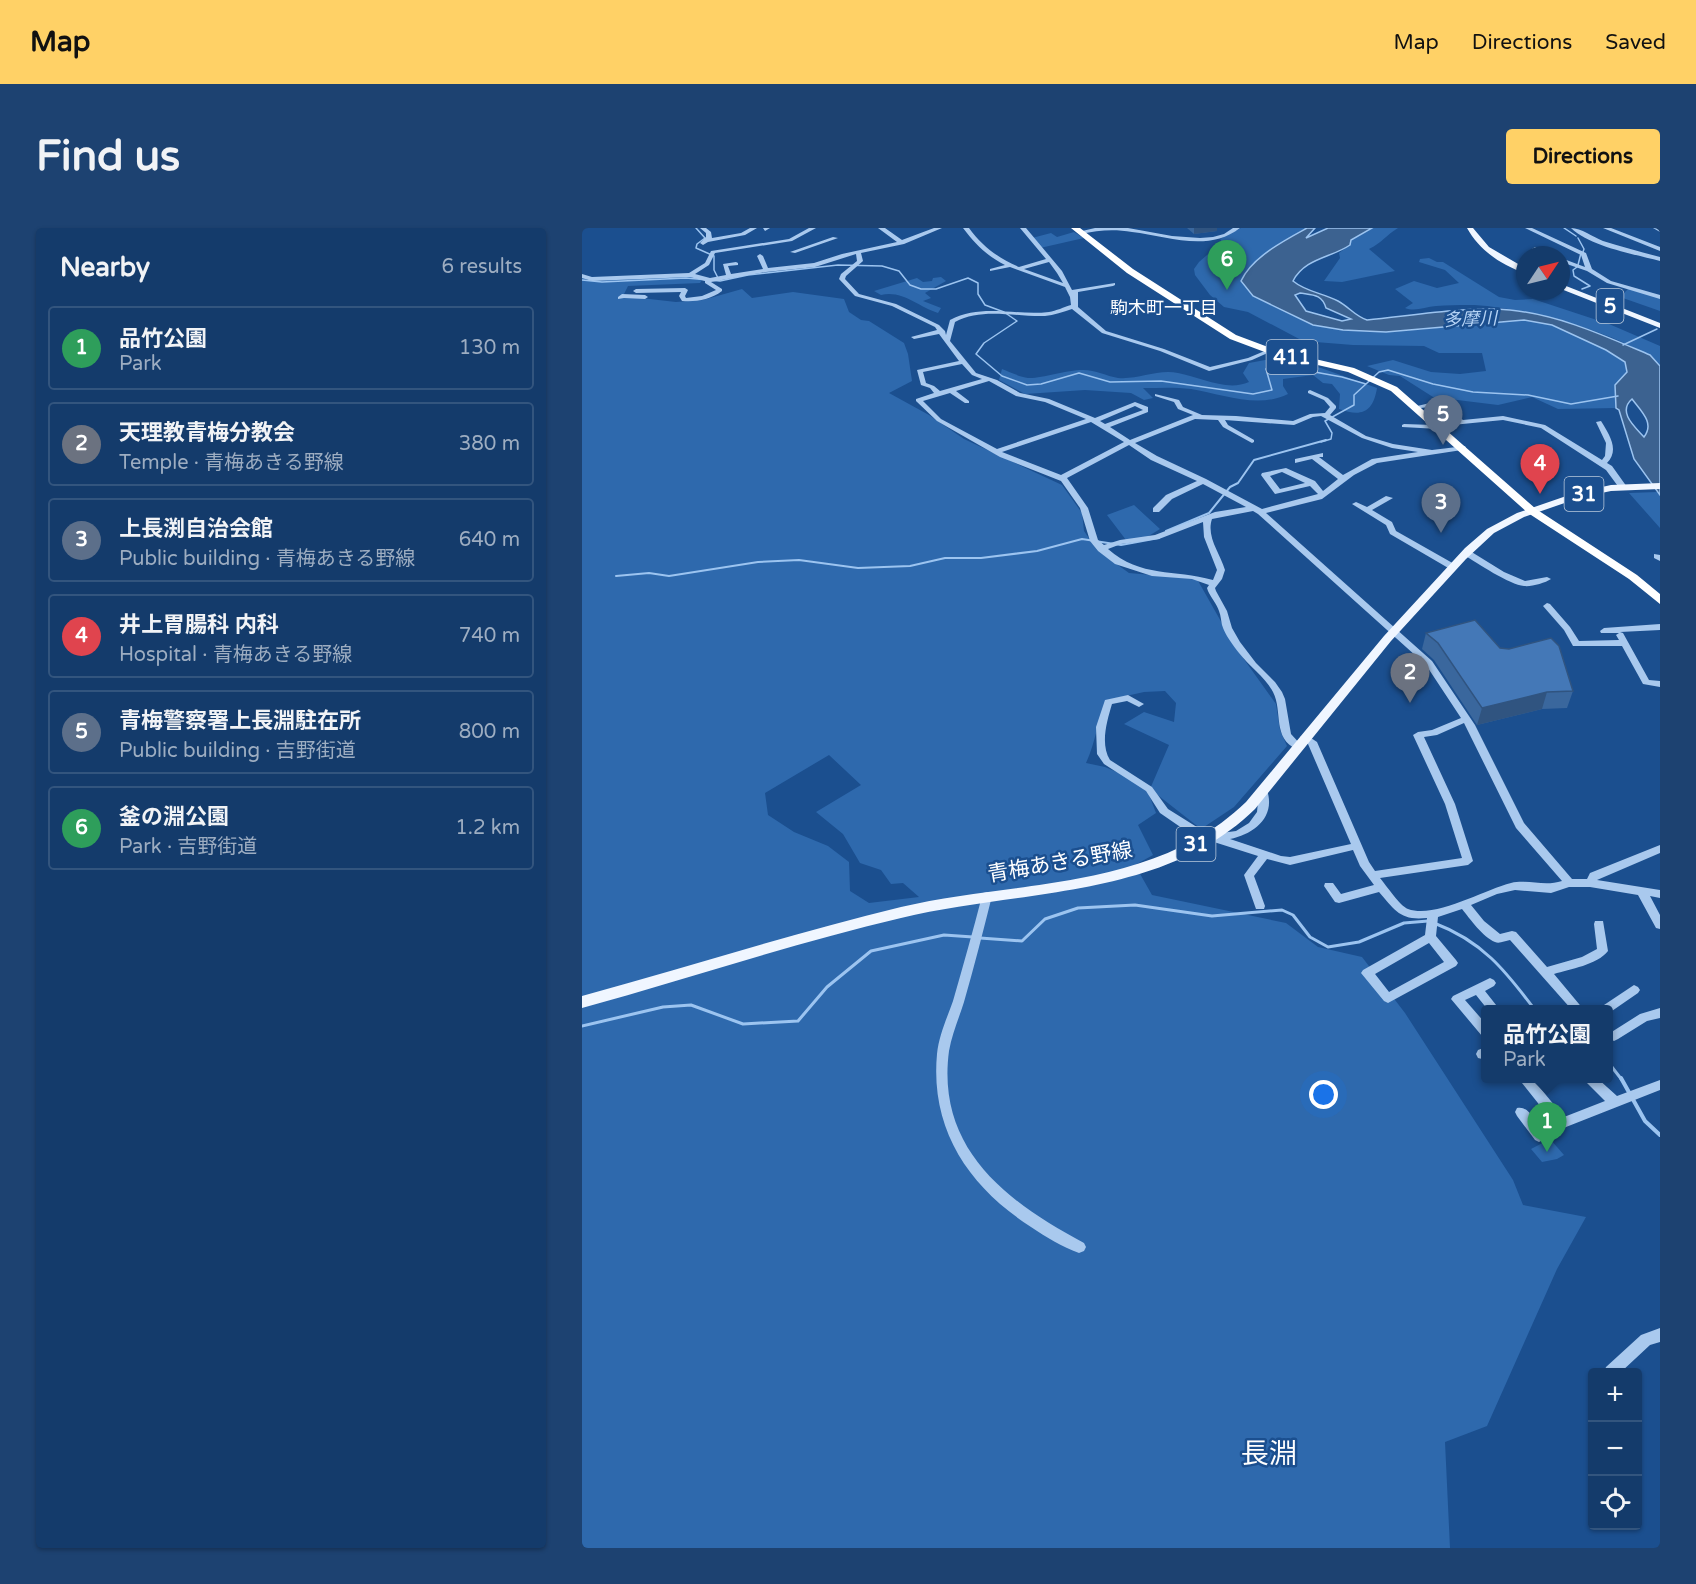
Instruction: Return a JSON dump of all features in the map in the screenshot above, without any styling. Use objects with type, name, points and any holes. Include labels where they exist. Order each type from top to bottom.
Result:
[{"type":"highway","name":"411","points":[[1078,230],[1130,271],[1240,340],[1269,351],[1363,374],[1399,393],[1532,511],[1633,577],[1659,599]]},
{"type":"main road","points":[[1470,228],[1479,242],[1499,258],[1516,266]]},
{"type":"main road","name":"5","points":[[1570,290],[1660,326]]},
{"type":"main road","name":"青梅あきる野線","points":[[582,1002],[879,917],[987,896],[1124,875],[1158,863],[1231,823],[1264,792],[1301,741],[1394,632],[1453,567],[1496,527],[1532,511],[1590,492],[1623,487],[1660,486]]},
{"type":"street","points":[[703,228],[709,233],[709,238],[704,241],[702,248],[711,254],[777,240],[784,241],[798,237],[813,228]]},
{"type":"street","points":[[704,241],[743,234],[754,228]]},
{"type":"street","points":[[881,228],[902,243]]},
{"type":"street","points":[[582,276],[592,279],[690,275],[713,280],[766,270],[804,267],[902,243],[939,228]]},
{"type":"street","points":[[966,228],[980,245],[1011,265],[1067,286]]},
{"type":"street","points":[[1023,228],[1060,272],[1074,304],[1086,320],[1104,332],[1162,350],[1209,369],[1250,359],[1269,351]]},
{"type":"street","points":[[1078,230],[1127,230],[1201,239],[1220,237],[1237,228]]},
{"type":"street","points":[[1528,228],[1584,254],[1589,270]]},
{"type":"street","points":[[1574,228],[1581,234],[1597,240],[1660,259]]},
{"type":"street","points":[[1606,228],[1660,249]]},
{"type":"street","points":[[743,234],[760,244]]},
{"type":"street","points":[[793,252],[835,238]]},
{"type":"street","points":[[777,240],[790,246],[795,258],[804,267]]},
{"type":"street","points":[[858,252],[860,261],[842,279],[850,290],[857,295],[894,305],[938,326],[974,374],[989,379],[1018,395],[1047,400],[1093,420],[1154,458],[1257,510],[1429,663],[1466,719],[1520,825],[1569,883]]},
{"type":"street","points":[[690,275],[707,264],[711,254]]},
{"type":"street","points":[[760,256],[766,270]]},
{"type":"street","points":[[1018,269],[1050,260]]},
{"type":"street","points":[[1570,263],[1589,270],[1605,281],[1660,297]]},
{"type":"street","points":[[729,276],[725,265],[736,264]]},
{"type":"street","points":[[992,270],[1011,265]]},
{"type":"street","points":[[636,291],[685,290],[682,297],[684,300],[697,299],[716,294],[720,290],[713,280]]},
{"type":"street","points":[[1074,304],[1075,291],[1113,284]]},
{"type":"street","points":[[620,298],[622,296],[653,297],[657,290]]},
{"type":"street","points":[[948,340],[952,321],[957,318],[973,314],[1049,314],[1074,304]]},
{"type":"street","points":[[914,337],[942,331]]},
{"type":"street","points":[[939,394],[932,387],[923,384],[919,371],[963,362]]},
{"type":"street","points":[[989,379],[918,400],[939,420],[1012,459],[1062,478],[1084,508],[1092,536],[1101,549],[1118,562],[1136,570],[1158,575],[1193,577],[1213,583]]},
{"type":"street","points":[[952,391],[967,402]]},
{"type":"street","points":[[1310,392],[1326,399],[1334,407],[1327,416]]},
{"type":"street","points":[[1157,395],[1177,401],[1180,408],[1205,417]]},
{"type":"street","points":[[998,451],[1135,404],[1146,408],[1146,411],[1105,426]]},
{"type":"street","points":[[1416,407],[1428,404],[1446,408],[1460,421]]},
{"type":"street","points":[[1062,478],[1128,443],[1186,419],[1205,417],[1294,423],[1312,415],[1327,416],[1371,439],[1392,446],[1435,453]]},
{"type":"street","points":[[1406,416],[1406,426],[1437,426],[1460,421],[1503,418],[1543,426],[1609,468],[1623,487]]},
{"type":"street","points":[[1220,417],[1225,426],[1252,441]]},
{"type":"street","points":[[1599,422],[1610,443],[1609,457],[1602,464]]},
{"type":"street","points":[[1430,443],[1435,453]]},
{"type":"street","points":[[1101,549],[1117,543],[1157,537],[1209,517],[1257,510],[1322,494],[1375,461],[1462,448]]},
{"type":"street","points":[[1298,461],[1317,456],[1343,479]]},
{"type":"street","points":[[1312,483],[1278,492],[1264,475],[1283,470],[1312,483],[1322,494]]},
{"type":"street","points":[[1156,510],[1169,497],[1203,481]]},
{"type":"street","points":[[1366,510],[1389,498]]},
{"type":"street","points":[[1356,504],[1389,524],[1393,532],[1453,567]]},
{"type":"street","points":[[1209,517],[1206,522],[1207,538],[1221,570],[1211,588],[1224,613],[1228,629],[1248,660],[1282,700],[1283,728],[1290,741],[1312,742],[1356,846],[1381,887],[1403,912],[1431,924],[1452,963],[1388,998],[1367,973],[1431,924],[1464,904],[1507,887],[1524,885],[1551,889],[1569,883],[1590,883],[1660,894]]},
{"type":"street","points":[[1092,536],[1117,543]]},
{"type":"street","points":[[1467,553],[1501,574],[1524,584],[1547,579]]},
{"type":"street","points":[[1547,606],[1567,629],[1576,644],[1623,639],[1646,682],[1660,684]]},
{"type":"street","points":[[1605,631],[1660,627]]},
{"type":"street","points":[[1138,704],[1128,698],[1108,702],[1101,727],[1102,754],[1107,762],[1149,789],[1164,811],[1182,824],[1208,837],[1264,856],[1290,861],[1356,846]]},
{"type":"street","points":[[1373,875],[1468,861],[1450,804],[1418,735],[1434,733],[1466,719]]},
{"type":"street","points":[[1590,883],[1594,876],[1660,849]]},
{"type":"street","points":[[1260,906],[1249,875],[1264,856]]},
{"type":"street","points":[[1329,886],[1339,899],[1381,887]]},
{"type":"street","points":[[1641,890],[1660,925]]},
{"type":"street","points":[[987,896],[943,1053],[942,1097],[950,1128],[966,1161],[989,1188],[1042,1229],[1079,1247]]},
{"type":"street","points":[[1464,904],[1480,924],[1498,939],[1516,933],[1545,972],[1575,1005]]},
{"type":"street","points":[[1545,972],[1585,960],[1603,951],[1599,924]]},
{"type":"street","points":[[1481,1028],[1457,999],[1490,983]]},
{"type":"street","points":[[1477,989],[1491,1005]]},
{"type":"street","points":[[1610,1005],[1626,990]]},
{"type":"street","points":[[1614,1036],[1644,1017],[1660,1013]]},
{"type":"street","points":[[1528,1083],[1562,1123]]},
{"type":"street","points":[[1597,1083],[1625,1099]]},
{"type":"street","points":[[1521,1112],[1539,1136],[1562,1123],[1660,1084]]},
{"type":"street","points":[[1615,1368],[1646,1340],[1660,1335]]},
{"type":"shaded area","points":[[1241,228],[1307,228],[1283,241],[1244,286],[1343,330],[1419,330],[1505,320],[1524,320],[1552,325],[1606,350],[1625,362],[1627,372],[1615,385],[1616,408],[1558,409],[1532,397],[1498,405],[1433,397],[1400,376],[1389,375],[1367,366],[1393,360],[1431,372],[1460,374],[1486,371],[1482,353],[1439,353],[1424,346],[1353,345],[1303,341],[1248,312],[1224,307],[1210,295],[1195,275],[1194,269],[1222,242],[1220,239]]},
{"type":"shaded area","points":[[1372,228],[1398,228],[1369,249],[1395,271],[1342,282],[1324,281],[1340,258],[1339,253],[1350,245],[1351,240]]},
{"type":"shaded area","points":[[1074,232],[1084,238],[1040,248],[1032,238],[1051,233],[1057,237]]},
{"type":"shaded area","points":[[1429,258],[1443,262],[1499,297],[1536,300],[1609,324],[1660,346],[1660,366],[1645,354],[1598,332],[1541,316],[1489,306],[1405,308],[1413,303],[1395,289],[1414,281],[1437,288],[1459,283],[1445,270],[1419,262],[1420,259]]},
{"type":"shaded area","points":[[687,276],[702,280],[700,283],[628,286],[623,296],[676,302],[703,300],[742,289],[752,298],[793,292],[844,299],[849,312],[861,320],[869,321],[904,343],[912,381],[889,393],[929,415],[964,439],[1062,485],[1082,513],[1084,531],[1097,550],[1129,573],[1197,579],[1236,648],[1276,704],[1280,730],[1287,746],[1234,807],[1201,829],[1150,789],[1169,745],[1124,724],[1144,712],[1174,722],[1176,703],[1165,691],[1144,692],[1108,700],[1086,763],[1105,767],[1145,784],[1156,813],[1138,825],[1153,855],[1135,865],[1152,895],[1286,923],[1318,947],[1362,957],[1405,1013],[1513,1180],[1523,1205],[1586,1217],[1557,1269],[1487,1426],[1445,1442],[1450,1548],[582,1548],[582,277],[590,281]],"holes":[[[829,755],[861,785],[816,812],[843,834],[860,863],[881,870],[891,884],[903,883],[919,897],[869,903],[850,891],[849,862],[828,846],[794,832],[768,815],[765,793]]]},
{"type":"shaded area","points":[[941,277],[946,281],[925,293],[931,298],[923,301],[941,308],[938,313],[903,297],[881,295],[874,291],[917,278],[923,282]]},
{"type":"shaded area","points":[[1629,288],[1660,297],[1660,311],[1620,297]]},
{"type":"shaded area","points":[[1276,358],[1321,368],[1377,388],[1375,396],[1365,411],[1354,413],[1339,409],[1340,394],[1332,384],[1323,383],[1313,375],[1283,379],[1283,386],[1288,394],[1265,400],[1240,399],[1191,389],[1173,388],[1143,388],[1153,398],[1144,400],[1131,393],[1085,390],[1025,394],[999,380],[1002,369],[1028,378],[1083,370],[1118,378],[1170,372],[1223,385],[1241,385],[1249,382],[1243,373],[1249,363]]},
{"type":"shaded area","points":[[1657,492],[1660,495],[1660,528],[1629,493]]},
{"type":"shaded area","points":[[1134,505],[1160,529],[1147,537],[1126,540],[1107,515]]},
{"type":"shaded area","points":[[1550,1139],[1564,1155],[1542,1162],[1531,1149]]},
{"type":"water","name":"多摩川","points":[[1307,228],[1315,228],[1306,238],[1328,228],[1372,228],[1351,240],[1350,245],[1311,263],[1298,273],[1293,281],[1303,288],[1338,301],[1367,320],[1458,310],[1510,310],[1564,321],[1650,355],[1660,366],[1660,495],[1634,459],[1619,410],[1616,408],[1615,385],[1627,372],[1625,362],[1606,350],[1552,325],[1524,320],[1386,332],[1343,330],[1313,325],[1253,296],[1241,281],[1246,272],[1279,244]],"holes":[[[1300,293],[1316,296],[1322,300],[1326,308],[1351,319],[1342,321],[1306,311],[1295,295]],[[1632,399],[1647,422],[1648,427],[1644,437],[1632,424],[1627,414],[1626,409]]]},
{"type":"building","points":[[1475,620],[1500,648],[1509,649],[1551,638],[1559,646],[1573,691],[1547,692],[1482,708],[1438,643],[1426,633]]},
{"type":"waterway","points":[[696,228],[705,238],[697,244],[696,248],[714,256],[714,270],[719,280]]},
{"type":"waterway","points":[[1564,228],[1576,236]]},
{"type":"waterway","points":[[1578,238],[1584,249],[1583,252]]},
{"type":"waterway","points":[[1578,265],[1581,253]]},
{"type":"waterway","points":[[582,280],[602,282],[686,278],[720,281],[748,275],[838,265],[882,266],[899,271],[910,285],[921,289],[936,289],[968,278],[978,283],[978,294],[985,305],[1004,312],[1017,321],[984,343],[976,354],[1002,376],[1027,385],[1041,384],[1079,373],[1110,382],[1161,381],[1253,394],[1272,390],[1266,369],[1269,365],[1342,377],[1366,384]]},
{"type":"waterway","points":[[1577,267],[1573,270],[1574,276],[1590,286],[1582,289]]},
{"type":"waterway","points":[[1623,345],[1657,329]]},
{"type":"waterway","points":[[1366,384],[1379,372],[1388,370],[1433,384],[1473,392],[1528,395],[1571,404],[1618,396]]},
{"type":"waterway","points":[[1321,442],[1331,439],[1332,433],[1325,421],[1354,405],[1354,395],[1366,384]]},
{"type":"waterway","points":[[1166,531],[1209,513],[1230,487],[1238,483],[1254,460],[1326,440]]},
{"type":"waterway","points":[[616,576],[649,573],[669,576],[758,562],[799,560],[858,568],[910,566],[945,558],[981,558],[1037,551],[1082,539],[1121,545],[1159,538]]},
{"type":"waterway","points":[[980,938],[1022,941],[1045,919],[1078,908],[1135,905],[1212,916],[1282,910],[1293,915],[1310,937],[1328,947],[1359,942],[1404,923],[1428,921]]},
{"type":"waterway","points":[[1434,923],[1466,939],[1491,958],[1531,1005]]},
{"type":"waterway","points":[[582,1026],[663,1007],[691,1005],[743,1024],[798,1021],[827,987],[871,951],[944,935],[973,937]]},
{"type":"waterway","points":[[1613,1068],[1622,1080]]},
{"type":"waterway","points":[[1621,1078],[1645,1121],[1660,1135]]},
{"type":"place","name":"釜の淵公園","points":[[1227,290]]},
{"type":"place","name":"青梅警察署上長淵駐在所","points":[[1443,445]]},
{"type":"place","name":"井上胃腸科 内科","points":[[1540,494]]},
{"type":"place","name":"上長渕自治会館","points":[[1441,533]]},
{"type":"place","name":"天理教青梅分教会","points":[[1410,703]]},
{"type":"place","name":"品竹公園","points":[[1547,1152]]},
{"type":"district","name":"駒木町一丁目","points":[[1164,308]]},
{"type":"district","name":"長淵","points":[[1269,1453]]}]
